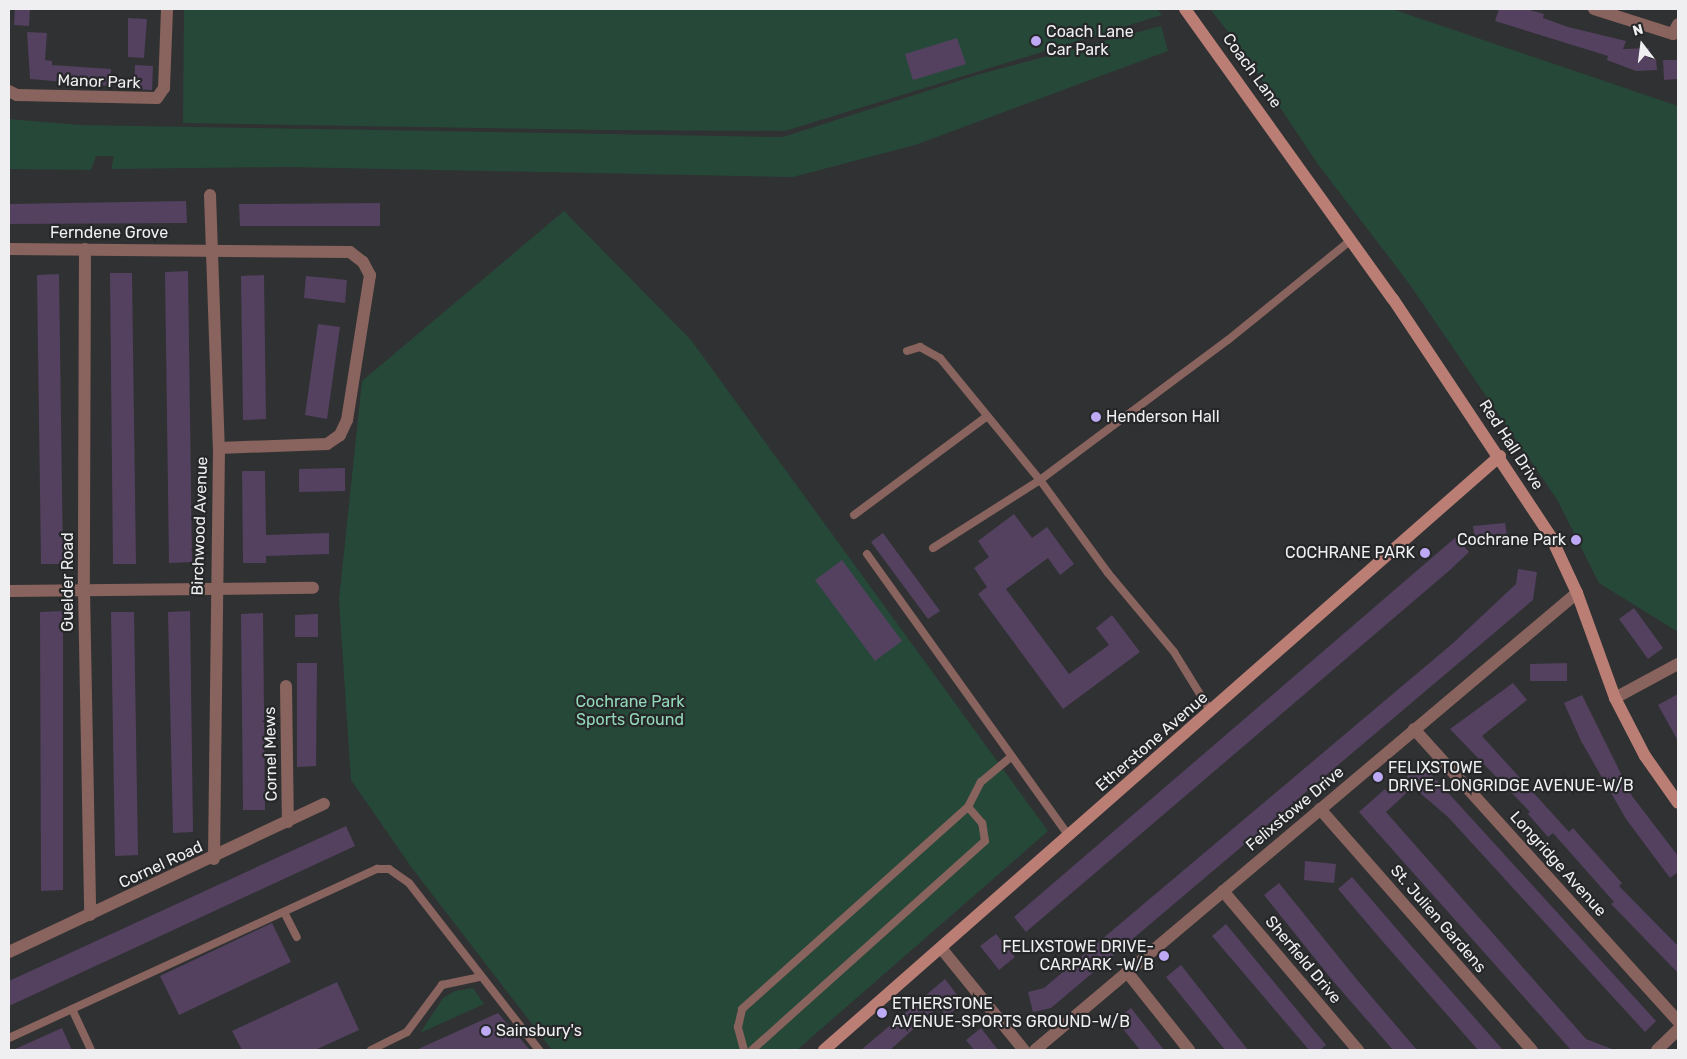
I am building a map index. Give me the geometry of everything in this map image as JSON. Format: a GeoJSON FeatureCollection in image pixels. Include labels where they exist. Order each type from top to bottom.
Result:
{"type":"FeatureCollection","features":[{"type":"Feature","properties":{"kind":"street","name":"Manor Park"},"geometry":{"type":"LineString","coordinates":[[9,91],[16,95],[157,98],[164,88],[166,9]]}},
{"type":"Feature","properties":{"kind":"street","name":"Coach Lane"},"geometry":{"type":"LineString","coordinates":[[1185,9],[1273,129]]}},
{"type":"Feature","properties":{"kind":"street"},"geometry":{"type":"LineString","coordinates":[[1594,9],[1676,32]]}},
{"type":"Feature","properties":{"kind":"street","name":"Red Hall Drive"},"geometry":{"type":"LineString","coordinates":[[1273,129],[1500,456],[1551,537],[1577,593],[1615,698],[1645,756],[1678,803]]}},
{"type":"Feature","properties":{"kind":"street","name":"Birchwood Avenue"},"geometry":{"type":"LineString","coordinates":[[210,195],[210,250],[219,448],[215,589],[214,859]]}},
{"type":"Feature","properties":{"kind":"street","name":"Ferndene Grove"},"geometry":{"type":"LineString","coordinates":[[9,249],[350,252],[364,262],[370,275],[346,420],[340,435],[327,444],[219,448]]}},
{"type":"Feature","properties":{"kind":"street","name":"Guelder Road"},"geometry":{"type":"LineString","coordinates":[[85,249],[84,591],[90,915]]}},
{"type":"Feature","properties":{"kind":"street","name":"Etherstone Avenue"},"geometry":{"type":"LineString","coordinates":[[824,1050],[1211,712],[1500,456]]}},
{"type":"Feature","properties":{"kind":"street"},"geometry":{"type":"LineString","coordinates":[[9,591],[313,588]]}},
{"type":"Feature","properties":{"kind":"street","name":"Felixstowe Drive"},"geometry":{"type":"LineString","coordinates":[[1034,1050],[1577,593]]}},
{"type":"Feature","properties":{"kind":"street"},"geometry":{"type":"LineString","coordinates":[[1615,698],[1678,664]]}},
{"type":"Feature","properties":{"kind":"street","name":"Cornel Mews"},"geometry":{"type":"LineString","coordinates":[[286,686],[288,822]]}},
{"type":"Feature","properties":{"kind":"street","name":"Longridge Avenue"},"geometry":{"type":"LineString","coordinates":[[1414,729],[1678,1021]]}},
{"type":"Feature","properties":{"kind":"street","name":"Cornel Road"},"geometry":{"type":"LineString","coordinates":[[9,952],[214,859],[324,804]]}},
{"type":"Feature","properties":{"kind":"street","name":"St. Julien Gardens"},"geometry":{"type":"LineString","coordinates":[[1320,809],[1532,1050]]}},
{"type":"Feature","properties":{"kind":"street","name":"Sherfield Drive"},"geometry":{"type":"LineString","coordinates":[[1223,891],[1358,1050]]}},
{"type":"Feature","properties":{"kind":"street"},"geometry":{"type":"LineString","coordinates":[[942,948],[1024,1050]]}},
{"type":"Feature","properties":{"kind":"street"},"geometry":{"type":"LineString","coordinates":[[1127,972],[1190,1050]]}},
{"type":"Feature","properties":{"kind":"street"},"geometry":{"type":"LineString","coordinates":[[1657,1050],[1678,1030]]}},
{"type":"Feature","properties":{"kind":"lane"},"geometry":{"type":"LineString","coordinates":[[933,548],[1040,480],[1228,340],[1351,240]]}},
{"type":"Feature","properties":{"kind":"lane"},"geometry":{"type":"LineString","coordinates":[[906,352],[920,347],[940,358],[986,417],[1040,480],[1108,573],[1174,652],[1211,712]]}},
{"type":"Feature","properties":{"kind":"lane"},"geometry":{"type":"LineString","coordinates":[[854,515],[986,417]]}},
{"type":"Feature","properties":{"kind":"lane"},"geometry":{"type":"LineString","coordinates":[[868,554],[1069,836]]}},
{"type":"Feature","properties":{"kind":"lane"},"geometry":{"type":"LineString","coordinates":[[744,1050],[738,1027],[742,1009],[968,807],[981,782],[1012,756]]}},
{"type":"Feature","properties":{"kind":"lane"},"geometry":{"type":"LineString","coordinates":[[752,1050],[985,841],[982,823],[968,807]]}},
{"type":"Feature","properties":{"kind":"lane"},"geometry":{"type":"LineString","coordinates":[[9,1038],[376,869],[389,869],[409,883],[479,977],[540,1050]]}},
{"type":"Feature","properties":{"kind":"lane"},"geometry":{"type":"LineString","coordinates":[[284,912],[296,937]]}},
{"type":"Feature","properties":{"kind":"lane"},"geometry":{"type":"LineString","coordinates":[[371,1050],[407,1032],[442,984],[479,977]]}},
{"type":"Feature","properties":{"kind":"lane"},"geometry":{"type":"LineString","coordinates":[[72,1009],[91,1050]]}},
{"type":"Feature","properties":{"kind":"green space"},"geometry":{"type":"Polygon","coordinates":[[[184,9],[1157,9],[1162,15],[785,131],[606,130],[183,123],[184,9]]]}},
{"type":"Feature","properties":{"kind":"green space"},"geometry":{"type":"Polygon","coordinates":[[[1210,9],[1392,9],[1678,106],[1678,632],[1599,583],[1558,501],[1408,282],[1317,163],[1238,44],[1210,9]]]}},
{"type":"Feature","properties":{"kind":"green space"},"geometry":{"type":"Polygon","coordinates":[[[1161,26],[1168,51],[915,145],[793,177],[287,167],[111,169],[114,156],[96,156],[91,170],[9,169],[9,119],[80,125],[783,137],[980,74],[1161,26]]]}},
{"type":"Feature","properties":{"kind":"green space","name":"Cochrane Park Sports Ground"},"geometry":{"type":"Polygon","coordinates":[[[564,211],[691,340],[1048,831],[797,1050],[552,1050],[412,868],[351,780],[339,600],[362,381],[564,211]]]}},
{"type":"Feature","properties":{"kind":"green space"},"geometry":{"type":"Polygon","coordinates":[[[473,988],[484,1004],[420,1033],[443,998],[455,991],[473,988]]]}},
{"type":"Feature","properties":{"kind":"building"},"geometry":{"type":"Polygon","coordinates":[[[15,9],[30,9],[29,26],[14,25],[15,9]]]}},
{"type":"Feature","properties":{"kind":"building"},"geometry":{"type":"Polygon","coordinates":[[[1499,9],[1526,9],[1544,14],[1543,18],[1568,27],[1626,41],[1623,49],[1649,48],[1649,59],[1656,59],[1657,70],[1636,71],[1607,60],[1608,56],[1495,21],[1499,9]]]}},
{"type":"Feature","properties":{"kind":"building"},"geometry":{"type":"Polygon","coordinates":[[[128,18],[147,19],[144,58],[128,57],[128,18]]]}},
{"type":"Feature","properties":{"kind":"building"},"geometry":{"type":"Polygon","coordinates":[[[27,32],[47,33],[45,60],[52,61],[52,65],[111,69],[110,86],[30,79],[27,32]]]}},
{"type":"Feature","properties":{"kind":"building"},"geometry":{"type":"Polygon","coordinates":[[[957,38],[966,64],[913,80],[905,54],[957,38]]]}},
{"type":"Feature","properties":{"kind":"building"},"geometry":{"type":"Polygon","coordinates":[[[1663,60],[1678,60],[1678,79],[1664,80],[1663,60]]]}},
{"type":"Feature","properties":{"kind":"building"},"geometry":{"type":"Polygon","coordinates":[[[135,65],[153,66],[152,90],[134,89],[135,65]]]}},
{"type":"Feature","properties":{"kind":"building"},"geometry":{"type":"Polygon","coordinates":[[[186,201],[187,223],[9,224],[9,204],[186,201]]]}},
{"type":"Feature","properties":{"kind":"building"},"geometry":{"type":"Polygon","coordinates":[[[380,203],[380,226],[240,226],[239,204],[380,203]]]}},
{"type":"Feature","properties":{"kind":"building"},"geometry":{"type":"Polygon","coordinates":[[[188,271],[192,562],[169,563],[165,272],[188,271]]]}},
{"type":"Feature","properties":{"kind":"building"},"geometry":{"type":"Polygon","coordinates":[[[110,273],[132,273],[136,564],[113,564],[110,273]]]}},
{"type":"Feature","properties":{"kind":"building"},"geometry":{"type":"Polygon","coordinates":[[[59,274],[63,564],[41,564],[37,275],[59,274]]]}},
{"type":"Feature","properties":{"kind":"building"},"geometry":{"type":"Polygon","coordinates":[[[264,275],[266,419],[243,420],[241,276],[264,275]]]}},
{"type":"Feature","properties":{"kind":"building"},"geometry":{"type":"Polygon","coordinates":[[[306,276],[347,280],[345,303],[304,298],[306,276]]]}},
{"type":"Feature","properties":{"kind":"building"},"geometry":{"type":"Polygon","coordinates":[[[318,324],[340,327],[327,419],[305,415],[318,324]]]}},
{"type":"Feature","properties":{"kind":"building"},"geometry":{"type":"Polygon","coordinates":[[[345,468],[345,491],[299,492],[299,469],[345,468]]]}},
{"type":"Feature","properties":{"kind":"building"},"geometry":{"type":"Polygon","coordinates":[[[242,471],[265,471],[266,535],[329,533],[329,554],[266,556],[266,563],[243,563],[242,471]]]}},
{"type":"Feature","properties":{"kind":"building"},"geometry":{"type":"Polygon","coordinates":[[[1014,514],[1032,538],[1047,527],[1074,564],[1060,575],[1048,558],[1006,589],[1069,674],[1109,645],[1096,628],[1112,615],[1140,652],[1063,709],[978,594],[987,587],[974,568],[989,557],[978,541],[1014,514]]]}},
{"type":"Feature","properties":{"kind":"building"},"geometry":{"type":"Polygon","coordinates":[[[1505,523],[1508,542],[1476,546],[1473,526],[1505,523]]]}},
{"type":"Feature","properties":{"kind":"building"},"geometry":{"type":"Polygon","coordinates":[[[883,533],[940,611],[928,619],[871,542],[883,533]]]}},
{"type":"Feature","properties":{"kind":"building"},"geometry":{"type":"Polygon","coordinates":[[[1456,537],[1469,552],[1450,570],[1026,932],[1014,917],[1456,537]]]}},
{"type":"Feature","properties":{"kind":"building"},"geometry":{"type":"Polygon","coordinates":[[[842,560],[902,641],[875,661],[815,580],[842,560]]]}},
{"type":"Feature","properties":{"kind":"building"},"geometry":{"type":"Polygon","coordinates":[[[1518,569],[1537,572],[1533,600],[1051,1008],[1033,1012],[1028,992],[1044,988],[1452,644],[1516,584],[1518,569]]]}},
{"type":"Feature","properties":{"kind":"building"},"geometry":{"type":"Polygon","coordinates":[[[1634,608],[1663,648],[1648,659],[1619,619],[1634,608]]]}},
{"type":"Feature","properties":{"kind":"building"},"geometry":{"type":"Polygon","coordinates":[[[63,611],[63,890],[41,891],[40,612],[63,611]]]}},
{"type":"Feature","properties":{"kind":"building"},"geometry":{"type":"Polygon","coordinates":[[[190,611],[193,832],[173,833],[168,612],[190,611]]]}},
{"type":"Feature","properties":{"kind":"building"},"geometry":{"type":"Polygon","coordinates":[[[111,612],[134,612],[138,855],[115,856],[111,612]]]}},
{"type":"Feature","properties":{"kind":"building"},"geometry":{"type":"Polygon","coordinates":[[[263,613],[265,810],[243,810],[241,614],[263,613]]]}},
{"type":"Feature","properties":{"kind":"building"},"geometry":{"type":"Polygon","coordinates":[[[318,614],[318,637],[295,637],[295,615],[318,614]]]}},
{"type":"Feature","properties":{"kind":"building"},"geometry":{"type":"Polygon","coordinates":[[[297,663],[317,663],[316,766],[297,767],[297,663]]]}},
{"type":"Feature","properties":{"kind":"building"},"geometry":{"type":"Polygon","coordinates":[[[1567,663],[1567,681],[1530,681],[1530,664],[1567,663]]]}},
{"type":"Feature","properties":{"kind":"building"},"geometry":{"type":"Polygon","coordinates":[[[1513,683],[1527,700],[1482,736],[1569,832],[1573,828],[1622,883],[1619,886],[1678,946],[1678,973],[1611,904],[1614,902],[1553,833],[1548,837],[1528,814],[1530,812],[1450,729],[1513,683]]]}},
{"type":"Feature","properties":{"kind":"building"},"geometry":{"type":"Polygon","coordinates":[[[1678,694],[1678,741],[1658,705],[1678,694]]]}},
{"type":"Feature","properties":{"kind":"building"},"geometry":{"type":"Polygon","coordinates":[[[1582,695],[1632,796],[1678,856],[1678,872],[1670,878],[1626,819],[1581,741],[1564,703],[1582,695]]]}},
{"type":"Feature","properties":{"kind":"building"},"geometry":{"type":"Polygon","coordinates":[[[1421,763],[1656,1021],[1645,1032],[1448,817],[1413,787],[1386,812],[1586,1039],[1612,1049],[1571,1050],[1359,812],[1385,789],[1389,794],[1421,763]]]}},
{"type":"Feature","properties":{"kind":"building"},"geometry":{"type":"Polygon","coordinates":[[[346,826],[355,846],[9,1006],[9,981],[346,826]]]}},
{"type":"Feature","properties":{"kind":"building"},"geometry":{"type":"Polygon","coordinates":[[[1305,861],[1336,864],[1334,883],[1304,880],[1305,861]]]}},
{"type":"Feature","properties":{"kind":"building"},"geometry":{"type":"Polygon","coordinates":[[[1352,877],[1503,1050],[1478,1050],[1384,943],[1338,889],[1352,877]]]}},
{"type":"Feature","properties":{"kind":"building"},"geometry":{"type":"Polygon","coordinates":[[[1279,883],[1358,981],[1417,1050],[1393,1050],[1333,981],[1264,895],[1279,883]]]}},
{"type":"Feature","properties":{"kind":"building"},"geometry":{"type":"Polygon","coordinates":[[[272,923],[291,962],[179,1015],[160,976],[272,923]]]}},
{"type":"Feature","properties":{"kind":"building"},"geometry":{"type":"Polygon","coordinates":[[[1226,924],[1326,1045],[1320,1050],[1309,1050],[1212,936],[1226,924]]]}},
{"type":"Feature","properties":{"kind":"building"},"geometry":{"type":"Polygon","coordinates":[[[996,934],[1015,957],[999,970],[980,946],[996,934]]]}},
{"type":"Feature","properties":{"kind":"building"},"geometry":{"type":"Polygon","coordinates":[[[1181,965],[1248,1050],[1225,1050],[1166,977],[1181,965]]]}},
{"type":"Feature","properties":{"kind":"building"},"geometry":{"type":"Polygon","coordinates":[[[945,979],[964,1004],[946,1016],[939,1006],[890,1050],[861,1050],[945,979]]]}},
{"type":"Feature","properties":{"kind":"building"},"geometry":{"type":"Polygon","coordinates":[[[337,982],[359,1030],[315,1050],[242,1050],[232,1031],[337,982]]]}},
{"type":"Feature","properties":{"kind":"building"},"geometry":{"type":"Polygon","coordinates":[[[1131,1008],[1164,1050],[1140,1050],[1116,1020],[1131,1008]]]}},
{"type":"Feature","properties":{"kind":"building","name":"Sainsbury's"},"geometry":{"type":"Polygon","coordinates":[[[498,1013],[530,1050],[416,1050],[498,1013]]]}},
{"type":"Feature","properties":{"kind":"building"},"geometry":{"type":"Polygon","coordinates":[[[62,1028],[72,1050],[13,1050],[62,1028]]]}},
{"type":"Feature","properties":{"kind":"building"},"geometry":{"type":"Polygon","coordinates":[[[981,1028],[998,1050],[974,1050],[966,1040],[981,1028]]]}},
{"type":"Feature","properties":{"kind":"place","name":"Coach Lane Car Park"},"geometry":{"type":"Point","coordinates":[1036,41]}},
{"type":"Feature","properties":{"kind":"place","name":"Henderson Hall"},"geometry":{"type":"Point","coordinates":[1096,417]}},
{"type":"Feature","properties":{"kind":"place","name":"Cochrane Park"},"geometry":{"type":"Point","coordinates":[1576,540]}},
{"type":"Feature","properties":{"kind":"place","name":"COCHRANE PARK"},"geometry":{"type":"Point","coordinates":[1425,553]}},
{"type":"Feature","properties":{"kind":"place","name":"FELIXSTOWE DRIVE-LONGRIDGE AVENUE-W/B"},"geometry":{"type":"Point","coordinates":[1378,777]}},
{"type":"Feature","properties":{"kind":"place","name":"FELIXSTOWE DRIVE- CARPARK -W/B"},"geometry":{"type":"Point","coordinates":[1164,956]}},
{"type":"Feature","properties":{"kind":"place","name":"ETHERSTONE AVENUE-SPORTS GROUND-W/B"},"geometry":{"type":"Point","coordinates":[882,1013]}},
{"type":"Feature","properties":{"kind":"place","name":"Sainsbury's"},"geometry":{"type":"Point","coordinates":[486,1031]}}]}
